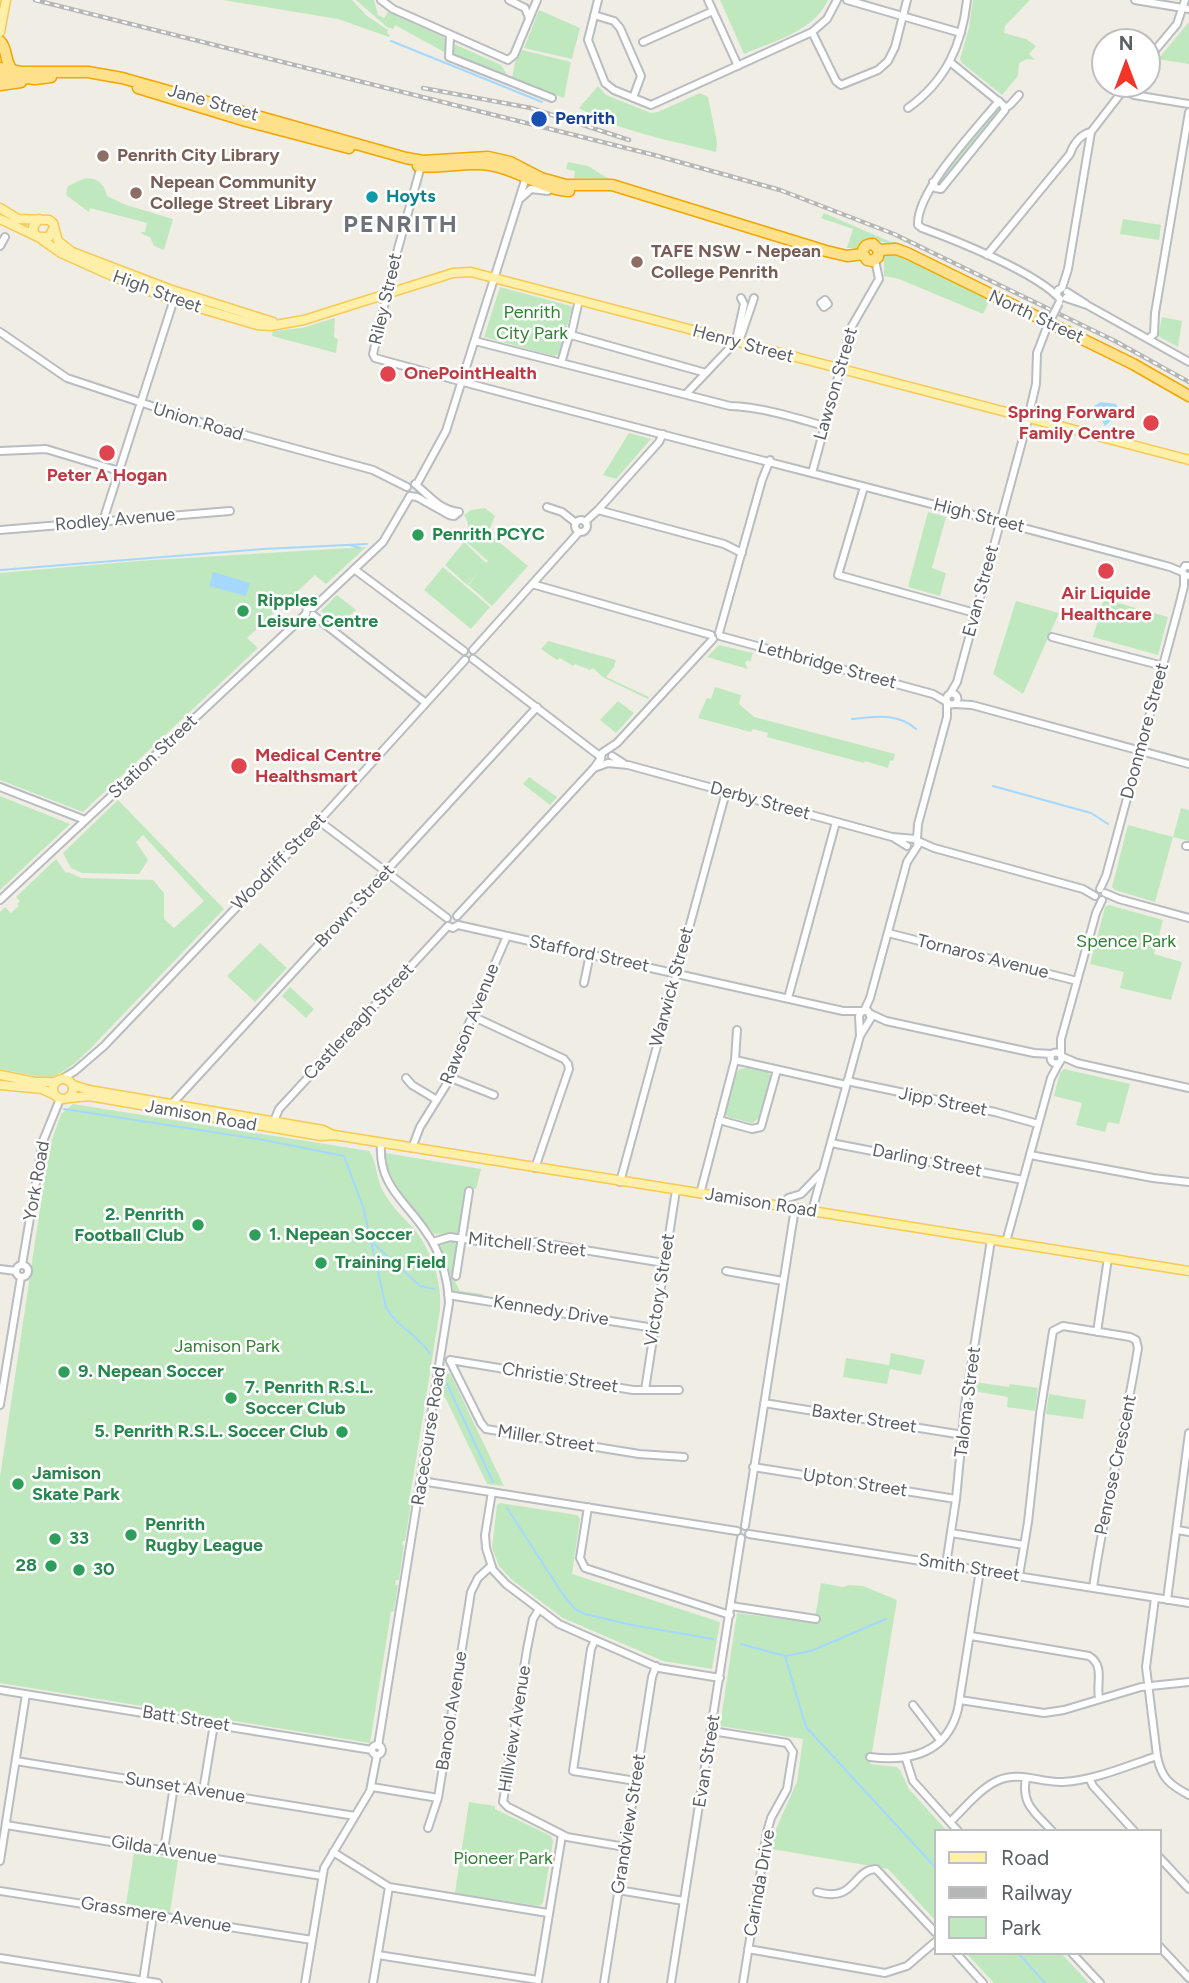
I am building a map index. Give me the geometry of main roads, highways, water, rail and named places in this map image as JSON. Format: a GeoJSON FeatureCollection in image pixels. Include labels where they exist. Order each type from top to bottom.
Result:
{"type":"FeatureCollection","features":[{"type":"Feature","properties":{"kind":"highway"},"geometry":{"type":"LineString","coordinates":[[0,41],[4,45],[6,61],[13,71]]}},
{"type":"Feature","properties":{"kind":"highway","name":"Jane Street"},"geometry":{"type":"LineString","coordinates":[[0,68],[13,71],[77,71],[122,78],[422,163]]}},
{"type":"Feature","properties":{"kind":"highway","name":"Jane Street"},"geometry":{"type":"LineString","coordinates":[[0,75],[35,79],[76,76],[116,81],[246,121],[422,163]]}},
{"type":"Feature","properties":{"kind":"highway"},"geometry":{"type":"LineString","coordinates":[[0,85],[35,79]]}},
{"type":"Feature","properties":{"kind":"highway"},"geometry":{"type":"LineString","coordinates":[[422,163],[491,165],[566,185],[599,183],[618,188]]}},
{"type":"Feature","properties":{"kind":"highway"},"geometry":{"type":"LineString","coordinates":[[527,174],[548,188],[575,191],[618,188]]}},
{"type":"Feature","properties":{"kind":"highway","name":"North Street"},"geometry":{"type":"LineString","coordinates":[[618,188],[847,256],[863,254],[867,260],[896,249],[907,253],[1070,332],[1189,396]]}},
{"type":"Feature","properties":{"kind":"main road"},"geometry":{"type":"LineString","coordinates":[[0,32],[6,0]]}},
{"type":"Feature","properties":{"kind":"main road"},"geometry":{"type":"LineString","coordinates":[[0,208],[19,219],[39,219],[49,220],[54,227],[49,237],[40,238],[34,233],[33,227],[39,219]]}},
{"type":"Feature","properties":{"kind":"main road","name":"High Street"},"geometry":{"type":"LineString","coordinates":[[0,219],[96,270],[175,296],[279,324],[304,320]]}},
{"type":"Feature","properties":{"kind":"main road","name":"High Street"},"geometry":{"type":"LineString","coordinates":[[54,227],[58,241],[72,252],[175,296]]}},
{"type":"Feature","properties":{"kind":"main road","name":"Henry Street"},"geometry":{"type":"LineString","coordinates":[[304,320],[462,271],[1187,460]]}},
{"type":"Feature","properties":{"kind":"main road"},"geometry":{"type":"LineString","coordinates":[[0,1075],[35,1082],[67,1080],[73,1084],[74,1092],[70,1098],[57,1097],[42,1089],[0,1085]]}},
{"type":"Feature","properties":{"kind":"main road"},"geometry":{"type":"LineString","coordinates":[[57,1097],[53,1087],[58,1081]]}},
{"type":"Feature","properties":{"kind":"main road","name":"Jamison Road"},"geometry":{"type":"LineString","coordinates":[[73,1084],[89,1090],[274,1121],[323,1130],[334,1135]]}},
{"type":"Feature","properties":{"kind":"main road","name":"Jamison Road"},"geometry":{"type":"LineString","coordinates":[[70,1098],[89,1096],[321,1136],[334,1135],[620,1182],[676,1190],[701,1189],[794,1208],[1189,1271]]}},
{"type":"Feature","properties":{"kind":"water"},"geometry":{"type":"Polygon","coordinates":[[[1101,402],[1116,404],[1118,408],[1115,417],[1105,426],[1094,406],[1101,402]]]}},
{"type":"Feature","properties":{"kind":"water"},"geometry":{"type":"Polygon","coordinates":[[[213,572],[250,583],[246,596],[209,586],[213,572]]]}},
{"type":"Feature","properties":{"kind":"waterway"},"geometry":{"type":"LineString","coordinates":[[391,41],[542,102]]}},
{"type":"Feature","properties":{"kind":"waterway"},"geometry":{"type":"LineString","coordinates":[[0,570],[263,549],[367,544]]}},
{"type":"Feature","properties":{"kind":"waterway"},"geometry":{"type":"LineString","coordinates":[[350,545],[360,548]]}},
{"type":"Feature","properties":{"kind":"waterway"},"geometry":{"type":"LineString","coordinates":[[852,719],[893,718],[916,729]]}},
{"type":"Feature","properties":{"kind":"waterway"},"geometry":{"type":"LineString","coordinates":[[993,786],[1091,813],[1108,824]]}},
{"type":"Feature","properties":{"kind":"waterway"},"geometry":{"type":"LineString","coordinates":[[64,1109],[264,1140],[344,1156],[363,1207],[386,1307],[395,1320],[420,1341],[430,1354]]}},
{"type":"Feature","properties":{"kind":"waterway"},"geometry":{"type":"LineString","coordinates":[[372,1242],[420,1286],[434,1289]]}},
{"type":"Feature","properties":{"kind":"waterway"},"geometry":{"type":"LineString","coordinates":[[447,1384],[493,1482]]}},
{"type":"Feature","properties":{"kind":"waterway"},"geometry":{"type":"LineString","coordinates":[[507,1508],[575,1609],[585,1614],[632,1625],[713,1639]]}},
{"type":"Feature","properties":{"kind":"waterway"},"geometry":{"type":"LineString","coordinates":[[785,1656],[811,1651],[886,1619]]}},
{"type":"Feature","properties":{"kind":"waterway"},"geometry":{"type":"LineString","coordinates":[[741,1644],[785,1656],[806,1727],[934,1866]]}},
{"type":"Feature","properties":{"kind":"waterway"},"geometry":{"type":"LineString","coordinates":[[1020,1955],[1045,1983]]}},
{"type":"Feature","properties":{"kind":"railway"},"geometry":{"type":"LineString","coordinates":[[35,0],[654,155],[780,190],[894,234],[1115,341],[1189,382]]}},
{"type":"Feature","properties":{"kind":"railway"},"geometry":{"type":"LineString","coordinates":[[423,88],[531,108],[629,140]]}},
{"type":"Feature","properties":{"kind":"place","name":"Penrith"},"geometry":{"type":"Point","coordinates":[539,119]}},
{"type":"Feature","properties":{"kind":"place","name":"Penrith City Library"},"geometry":{"type":"Point","coordinates":[103,156]}},
{"type":"Feature","properties":{"kind":"place","name":"Nepean Community College Street Library"},"geometry":{"type":"Point","coordinates":[136,193]}},
{"type":"Feature","properties":{"kind":"place","name":"Hoyts"},"geometry":{"type":"Point","coordinates":[372,197]}},
{"type":"Feature","properties":{"kind":"place","name":"TAFE NSW - Nepean College Penrith"},"geometry":{"type":"Point","coordinates":[637,262]}},
{"type":"Feature","properties":{"kind":"place","name":"OnePointHealth"},"geometry":{"type":"Point","coordinates":[388,374]}},
{"type":"Feature","properties":{"kind":"place","name":"Spring Forward Family Centre"},"geometry":{"type":"Point","coordinates":[1151,423]}},
{"type":"Feature","properties":{"kind":"place","name":"Peter A Hogan"},"geometry":{"type":"Point","coordinates":[107,453]}},
{"type":"Feature","properties":{"kind":"place","name":"Penrith PCYC"},"geometry":{"type":"Point","coordinates":[418,535]}},
{"type":"Feature","properties":{"kind":"place","name":"Air Liquide Healthcare"},"geometry":{"type":"Point","coordinates":[1106,571]}},
{"type":"Feature","properties":{"kind":"place","name":"Ripples Leisure Centre"},"geometry":{"type":"Point","coordinates":[243,611]}},
{"type":"Feature","properties":{"kind":"place","name":"Medical Centre Healthsmart"},"geometry":{"type":"Point","coordinates":[239,766]}},
{"type":"Feature","properties":{"kind":"place","name":"2. Penrith Football Club"},"geometry":{"type":"Point","coordinates":[198,1225]}},
{"type":"Feature","properties":{"kind":"place","name":"1. Nepean Soccer"},"geometry":{"type":"Point","coordinates":[255,1235]}},
{"type":"Feature","properties":{"kind":"place","name":"Training Field"},"geometry":{"type":"Point","coordinates":[321,1263]}},
{"type":"Feature","properties":{"kind":"place","name":"9. Nepean Soccer"},"geometry":{"type":"Point","coordinates":[64,1372]}},
{"type":"Feature","properties":{"kind":"place","name":"7. Penrith R.S.L. Soccer Club"},"geometry":{"type":"Point","coordinates":[231,1398]}},
{"type":"Feature","properties":{"kind":"place","name":"5. Penrith R.S.L. Soccer Club"},"geometry":{"type":"Point","coordinates":[342,1432]}},
{"type":"Feature","properties":{"kind":"place","name":"Jamison Skate Park"},"geometry":{"type":"Point","coordinates":[18,1484]}},
{"type":"Feature","properties":{"kind":"place","name":"Penrith Rugby League"},"geometry":{"type":"Point","coordinates":[131,1535]}},
{"type":"Feature","properties":{"kind":"place","name":"33"},"geometry":{"type":"Point","coordinates":[55,1539]}},
{"type":"Feature","properties":{"kind":"place","name":"28"},"geometry":{"type":"Point","coordinates":[51,1566]}},
{"type":"Feature","properties":{"kind":"place","name":"30"},"geometry":{"type":"Point","coordinates":[79,1570]}},
{"type":"Feature","properties":{"kind":"district","name":"PENRITH"},"geometry":{"type":"Point","coordinates":[401,225]}},
{"type":"Feature","properties":{"kind":"park label","name":"Penrith City Park"},"geometry":{"type":"Point","coordinates":[532,323]}},
{"type":"Feature","properties":{"kind":"park label","name":"Spence Park"},"geometry":{"type":"Point","coordinates":[1126,942]}},
{"type":"Feature","properties":{"kind":"park label","name":"Jamison Park"},"geometry":{"type":"Point","coordinates":[227,1347]}},
{"type":"Feature","properties":{"kind":"park label","name":"Pioneer Park"},"geometry":{"type":"Point","coordinates":[503,1859]}}]}
